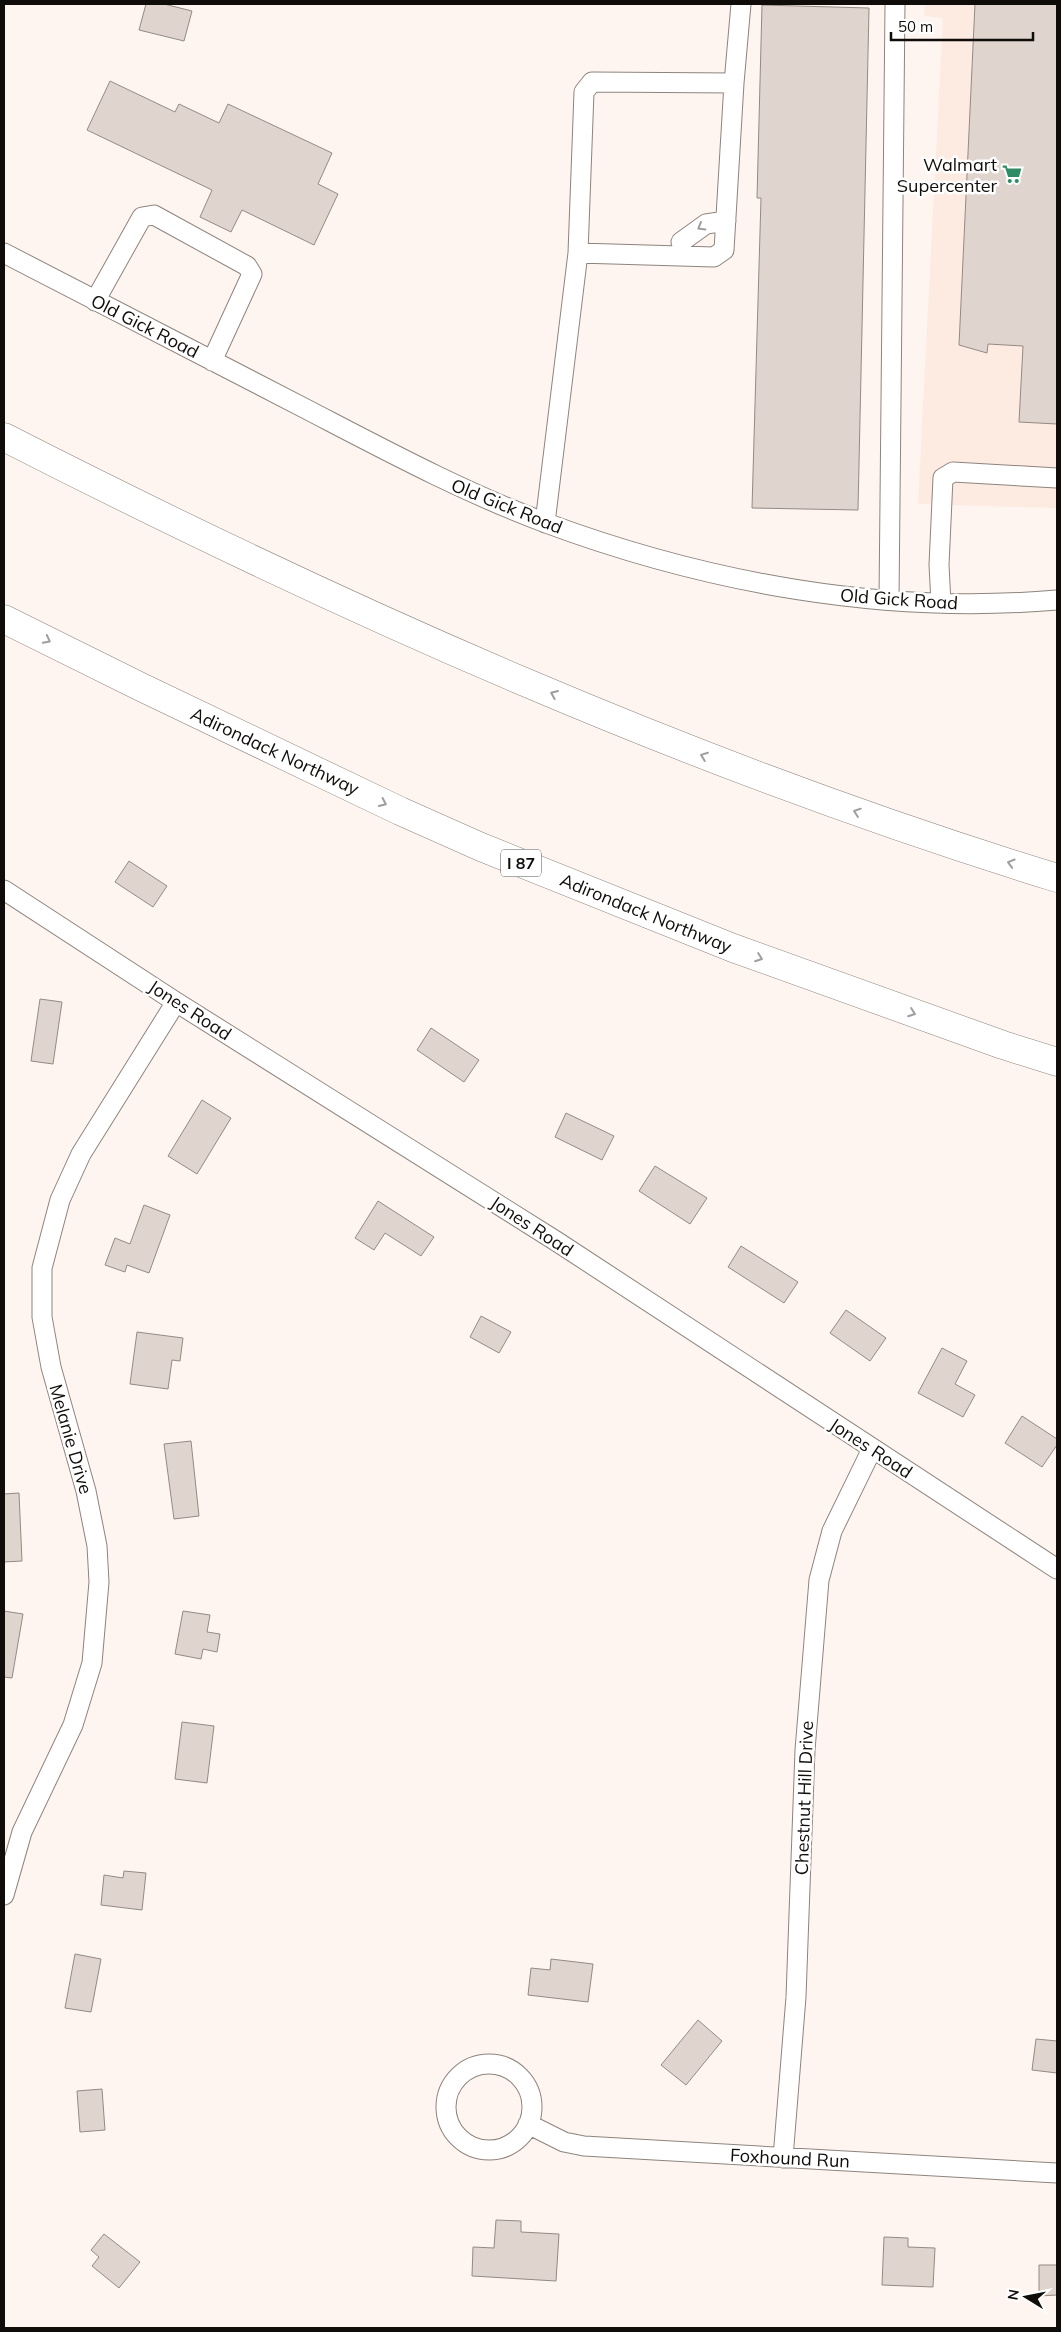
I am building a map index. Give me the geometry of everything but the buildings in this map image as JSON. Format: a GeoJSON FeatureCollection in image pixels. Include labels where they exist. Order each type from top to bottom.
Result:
{"type":"FeatureCollection","features":[{"type":"Feature","properties":{"kind":"highway"},"geometry":{"type":"LineString","coordinates":[[4,437],[133,503],[367,613],[622,723],[774,783],[962,849],[1057,878]]}},
{"type":"Feature","properties":{"kind":"highway","name":"Adirondack Northway"},"geometry":{"type":"LineString","coordinates":[[4,618],[141,687],[400,811],[481,847],[733,948],[1003,1045],[1057,1062]]}},
{"type":"Feature","properties":{"kind":"street"},"geometry":{"type":"LineString","coordinates":[[578,253],[714,257],[724,250],[734,83],[741,4]]}},
{"type":"Feature","properties":{"kind":"street"},"geometry":{"type":"LineString","coordinates":[[889,600],[895,4]]}},
{"type":"Feature","properties":{"kind":"street"},"geometry":{"type":"LineString","coordinates":[[545,523],[578,253],[584,92],[592,82],[734,83]]}},
{"type":"Feature","properties":{"kind":"street"},"geometry":{"type":"LineString","coordinates":[[96,301],[142,217],[154,215],[247,266],[252,274],[212,361]]}},
{"type":"Feature","properties":{"kind":"street"},"geometry":{"type":"LineString","coordinates":[[681,242],[706,224],[726,221]]}},
{"type":"Feature","properties":{"kind":"street","name":"Old Gick Road"},"geometry":{"type":"LineString","coordinates":[[4,253],[444,480],[545,523],[632,552],[744,580],[816,593],[941,603],[1057,600]]}},
{"type":"Feature","properties":{"kind":"street"},"geometry":{"type":"LineString","coordinates":[[941,603],[938,565],[943,478],[953,472],[1057,478]]}},
{"type":"Feature","properties":{"kind":"street","name":"Jones Road"},"geometry":{"type":"LineString","coordinates":[[4,890],[176,1002],[564,1246],[1057,1569]]}},
{"type":"Feature","properties":{"kind":"street","name":"Melanie Drive"},"geometry":{"type":"LineString","coordinates":[[4,1894],[22,1832],[72,1725],[92,1663],[99,1582],[97,1546],[86,1491],[50,1367],[42,1317],[42,1268],[60,1200],[81,1154],[176,1002]]}},
{"type":"Feature","properties":{"kind":"street","name":"Chestnut Hill Drive"},"geometry":{"type":"LineString","coordinates":[[783,2158],[796,1997],[805,1750],[819,1580],[832,1531],[872,1449]]}},
{"type":"Feature","properties":{"kind":"street"},"geometry":{"type":"LineString","coordinates":[[491,2063],[506,2066],[518,2074],[527,2086],[532,2100],[532,2115],[528,2124],[517,2140],[506,2147],[492,2150],[478,2149],[465,2144],[451,2128],[445,2109],[447,2095],[453,2081],[463,2071],[477,2065],[491,2063]]}},
{"type":"Feature","properties":{"kind":"street","name":"Foxhound Run"},"geometry":{"type":"LineString","coordinates":[[528,2124],[564,2142],[584,2146],[1057,2173]]}},
{"type":"Feature","properties":{"kind":"shaded area"},"geometry":{"type":"Polygon","coordinates":[[[925,4],[1057,4],[1057,508],[918,504],[943,18],[924,16],[925,4]]]}},
{"type":"Feature","properties":{"kind":"place","name":"Walmart Supercenter"},"geometry":{"type":"Point","coordinates":[1012,174]}}]}
